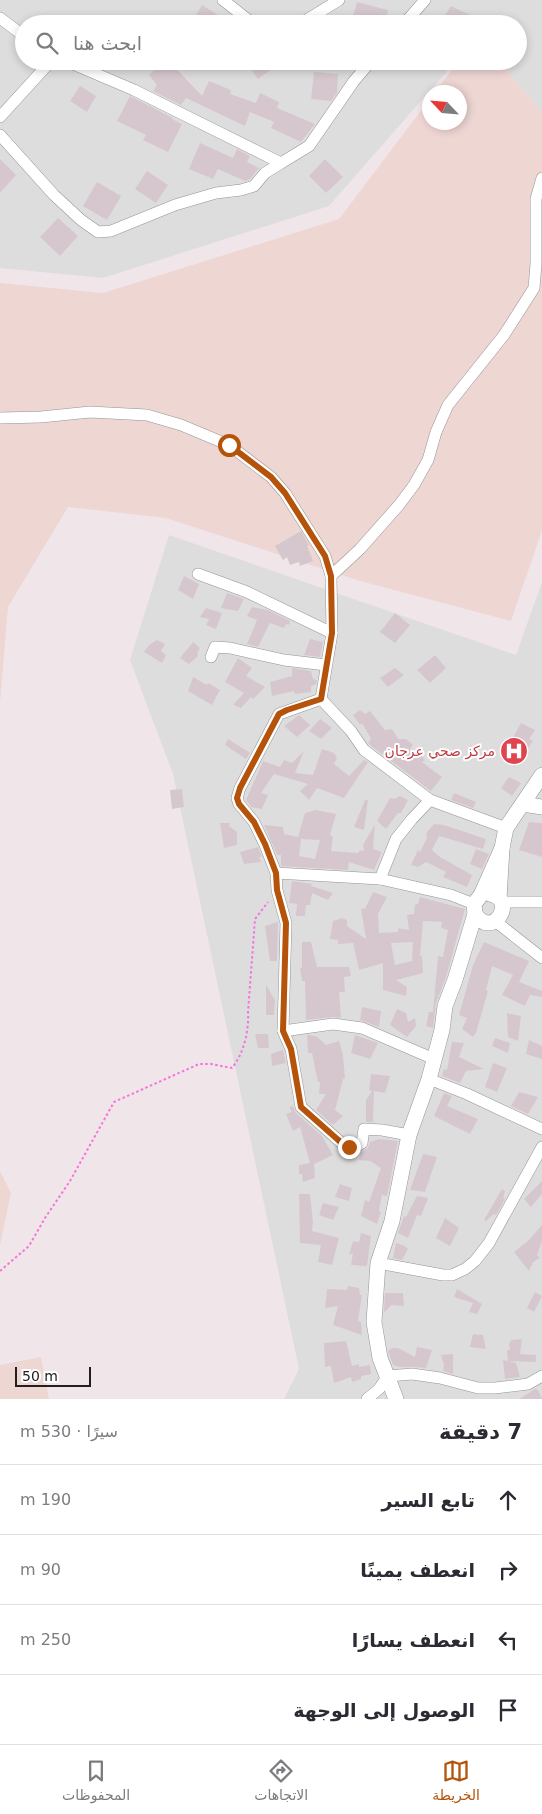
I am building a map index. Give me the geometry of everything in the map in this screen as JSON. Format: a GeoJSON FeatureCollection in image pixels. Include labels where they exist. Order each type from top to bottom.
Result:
{"type":"FeatureCollection","features":[{"type":"Feature","properties":{"kind":"street"},"geometry":{"type":"LineString","coordinates":[[223,0],[241,15]]}},
{"type":"Feature","properties":{"kind":"street"},"geometry":{"type":"LineString","coordinates":[[315,15],[339,0]]}},
{"type":"Feature","properties":{"kind":"street"},"geometry":{"type":"LineString","coordinates":[[412,15],[425,0]]}},
{"type":"Feature","properties":{"kind":"street"},"geometry":{"type":"LineString","coordinates":[[0,18],[15,29]]}},
{"type":"Feature","properties":{"kind":"street"},"geometry":{"type":"LineString","coordinates":[[0,116],[43,70]]}},
{"type":"Feature","properties":{"kind":"street"},"geometry":{"type":"LineString","coordinates":[[87,70],[134,90],[281,163]]}},
{"type":"Feature","properties":{"kind":"street"},"geometry":{"type":"LineString","coordinates":[[0,135],[54,195],[81,220],[98,232],[111,231],[175,204],[216,193],[241,190],[254,186],[265,173],[309,146],[363,70]]}},
{"type":"Feature","properties":{"kind":"street"},"geometry":{"type":"LineString","coordinates":[[331,576],[360,549],[410,490],[428,460],[436,432],[448,405],[504,334],[534,288],[536,199],[542,178]]}},
{"type":"Feature","properties":{"kind":"street"},"geometry":{"type":"LineString","coordinates":[[0,418],[41,417],[90,412],[147,416],[181,425],[229,445],[271,477],[285,493],[325,556],[331,576],[332,633],[321,699]]}},
{"type":"Feature","properties":{"kind":"street"},"geometry":{"type":"LineString","coordinates":[[198,574],[247,592],[332,633]]}},
{"type":"Feature","properties":{"kind":"street"},"geometry":{"type":"LineString","coordinates":[[211,657],[215,647],[230,648],[284,660],[326,665]]}},
{"type":"Feature","properties":{"kind":"street"},"geometry":{"type":"LineString","coordinates":[[321,699],[351,731],[364,750],[430,800],[506,828]]}},
{"type":"Feature","properties":{"kind":"street"},"geometry":{"type":"LineString","coordinates":[[321,699],[279,714],[240,788],[237,798],[239,804],[254,822],[265,844],[276,873],[277,890],[286,923],[283,1031],[291,1049],[301,1107],[345,1146],[355,1147],[362,1143],[364,1129],[382,1130],[409,1136]]}},
{"type":"Feature","properties":{"kind":"street"},"geometry":{"type":"LineString","coordinates":[[542,775],[506,828],[502,848],[500,900],[502,913],[495,921],[486,922],[478,918],[477,904],[487,893],[494,894],[500,900],[542,902]]}},
{"type":"Feature","properties":{"kind":"street"},"geometry":{"type":"LineString","coordinates":[[380,879],[396,839],[430,800]]}},
{"type":"Feature","properties":{"kind":"street"},"geometry":{"type":"LineString","coordinates":[[523,804],[542,807]]}},
{"type":"Feature","properties":{"kind":"street"},"geometry":{"type":"LineString","coordinates":[[396,1399],[380,1358],[374,1322],[378,1263],[392,1221],[409,1136],[429,1079],[442,1030],[445,1006],[455,980],[477,904],[502,848]]}},
{"type":"Feature","properties":{"kind":"street"},"geometry":{"type":"LineString","coordinates":[[276,873],[380,879],[451,895],[477,904]]}},
{"type":"Feature","properties":{"kind":"street"},"geometry":{"type":"LineString","coordinates":[[495,921],[542,958]]}},
{"type":"Feature","properties":{"kind":"street"},"geometry":{"type":"LineString","coordinates":[[283,1031],[333,1024],[362,1028],[434,1059]]}},
{"type":"Feature","properties":{"kind":"street"},"geometry":{"type":"LineString","coordinates":[[429,1079],[468,1094],[542,1128]]}},
{"type":"Feature","properties":{"kind":"street"},"geometry":{"type":"LineString","coordinates":[[378,1263],[443,1275],[452,1275],[465,1269],[475,1261],[489,1244],[542,1147]]}},
{"type":"Feature","properties":{"kind":"street"},"geometry":{"type":"LineString","coordinates":[[367,1399],[388,1376],[412,1374],[440,1378],[478,1388],[495,1388],[528,1384],[542,1376]]}},
{"type":"Feature","properties":{"kind":"path"},"geometry":{"type":"LineString","coordinates":[[0,1272],[29,1246],[70,1181],[114,1102],[199,1064],[232,1068],[238,1061],[243,1048],[248,1023],[256,919],[277,890]]}},
{"type":"Feature","properties":{"kind":"shaded area"},"geometry":{"type":"Polygon","coordinates":[[[0,0],[542,0],[542,112],[507,70],[527,70],[527,15],[15,15],[15,70],[448,70],[435,85],[422,85],[422,100],[329,206],[103,278],[0,268],[0,0]]]}},
{"type":"Feature","properties":{"kind":"shaded area"},"geometry":{"type":"Polygon","coordinates":[[[452,70],[507,70],[542,112],[542,530],[511,621],[360,581],[166,518],[68,507],[8,607],[0,702],[0,283],[103,293],[339,219],[422,109],[422,130],[467,130],[467,85],[440,85],[452,70]]]}},
{"type":"Feature","properties":{"kind":"shaded area"},"geometry":{"type":"Polygon","coordinates":[[[169,535],[516,655],[542,582],[542,1399],[284,1399],[299,1369],[173,774],[130,660],[169,535]]]}},
{"type":"Feature","properties":{"kind":"shaded area"},"geometry":{"type":"Polygon","coordinates":[[[0,1171],[11,1193],[0,1245],[0,1171]]]}},
{"type":"Feature","properties":{"kind":"shaded area"},"geometry":{"type":"Polygon","coordinates":[[[41,1357],[49,1399],[0,1399],[0,1365],[41,1357]]]}},
{"type":"Feature","properties":{"kind":"building"},"geometry":{"type":"Polygon","coordinates":[[[357,2],[388,10],[387,15],[353,15],[357,2]]]}},
{"type":"Feature","properties":{"kind":"building"},"geometry":{"type":"Polygon","coordinates":[[[202,5],[218,15],[196,15],[202,5]]]}},
{"type":"Feature","properties":{"kind":"building"},"geometry":{"type":"Polygon","coordinates":[[[451,6],[470,15],[446,15],[451,6]]]}},
{"type":"Feature","properties":{"kind":"building"},"geometry":{"type":"Polygon","coordinates":[[[154,70],[177,70],[202,96],[209,81],[231,90],[230,94],[256,103],[260,93],[279,102],[277,108],[315,124],[301,142],[271,128],[274,122],[250,112],[245,126],[186,98],[181,105],[153,91],[157,85],[149,75],[154,70]]]}},
{"type":"Feature","properties":{"kind":"building"},"geometry":{"type":"Polygon","coordinates":[[[252,70],[270,70],[258,79],[252,70]]]}},
{"type":"Feature","properties":{"kind":"building"},"geometry":{"type":"Polygon","coordinates":[[[314,72],[338,74],[337,93],[331,101],[311,99],[314,72]]]}},
{"type":"Feature","properties":{"kind":"building"},"geometry":{"type":"Polygon","coordinates":[[[80,86],[96,96],[87,112],[70,101],[80,86]]]}},
{"type":"Feature","properties":{"kind":"building"},"geometry":{"type":"Polygon","coordinates":[[[130,96],[182,124],[168,152],[143,140],[146,135],[117,121],[130,96]]]}},
{"type":"Feature","properties":{"kind":"building"},"geometry":{"type":"Polygon","coordinates":[[[200,143],[233,158],[237,149],[250,156],[247,162],[259,168],[250,179],[245,181],[218,169],[213,179],[189,169],[200,143]]]}},
{"type":"Feature","properties":{"kind":"building"},"geometry":{"type":"Polygon","coordinates":[[[0,159],[16,175],[0,193],[0,159]]]}},
{"type":"Feature","properties":{"kind":"building"},"geometry":{"type":"Polygon","coordinates":[[[325,159],[343,177],[326,193],[309,176],[325,159]]]}},
{"type":"Feature","properties":{"kind":"building"},"geometry":{"type":"Polygon","coordinates":[[[147,171],[168,185],[156,203],[135,189],[147,171]]]}},
{"type":"Feature","properties":{"kind":"building"},"geometry":{"type":"Polygon","coordinates":[[[97,182],[121,196],[107,220],[83,206],[97,182]]]}},
{"type":"Feature","properties":{"kind":"building"},"geometry":{"type":"Polygon","coordinates":[[[58,218],[78,236],[60,256],[40,237],[58,218]]]}},
{"type":"Feature","properties":{"kind":"building"},"geometry":{"type":"Polygon","coordinates":[[[301,531],[309,545],[307,546],[313,561],[300,566],[299,562],[290,565],[287,557],[283,560],[275,546],[301,531]]]}},
{"type":"Feature","properties":{"kind":"building"},"geometry":{"type":"Polygon","coordinates":[[[184,576],[199,584],[193,599],[178,590],[184,576]]]}},
{"type":"Feature","properties":{"kind":"building"},"geometry":{"type":"Polygon","coordinates":[[[227,593],[244,599],[238,611],[221,608],[227,593]]]}},
{"type":"Feature","properties":{"kind":"building"},"geometry":{"type":"Polygon","coordinates":[[[252,607],[268,610],[290,621],[289,625],[286,624],[284,628],[270,623],[258,647],[247,644],[257,620],[247,616],[252,607]]]}},
{"type":"Feature","properties":{"kind":"building"},"geometry":{"type":"Polygon","coordinates":[[[206,608],[222,613],[216,629],[206,625],[209,619],[200,617],[206,608]]]}},
{"type":"Feature","properties":{"kind":"building"},"geometry":{"type":"Polygon","coordinates":[[[395,613],[410,625],[395,643],[380,632],[395,613]]]}},
{"type":"Feature","properties":{"kind":"building"},"geometry":{"type":"Polygon","coordinates":[[[310,639],[323,642],[320,657],[304,655],[310,639]]]}},
{"type":"Feature","properties":{"kind":"building"},"geometry":{"type":"Polygon","coordinates":[[[157,640],[165,644],[161,651],[166,655],[162,663],[144,652],[149,645],[157,640]]]}},
{"type":"Feature","properties":{"kind":"building"},"geometry":{"type":"Polygon","coordinates":[[[193,642],[200,648],[197,653],[198,656],[189,664],[180,658],[193,642]]]}},
{"type":"Feature","properties":{"kind":"building"},"geometry":{"type":"Polygon","coordinates":[[[435,655],[446,668],[430,683],[417,670],[435,655]]]}},
{"type":"Feature","properties":{"kind":"building"},"geometry":{"type":"Polygon","coordinates":[[[238,658],[252,668],[246,676],[265,687],[253,699],[251,697],[241,708],[233,705],[244,693],[225,682],[238,658]]]}},
{"type":"Feature","properties":{"kind":"building"},"geometry":{"type":"Polygon","coordinates":[[[292,668],[311,671],[313,679],[317,680],[316,684],[311,686],[311,692],[295,694],[294,691],[272,696],[270,682],[292,676],[292,668]]]}},
{"type":"Feature","properties":{"kind":"building"},"geometry":{"type":"Polygon","coordinates":[[[395,668],[404,675],[388,687],[380,678],[395,668]]]}},
{"type":"Feature","properties":{"kind":"building"},"geometry":{"type":"Polygon","coordinates":[[[193,677],[220,690],[212,705],[188,691],[193,677]]]}},
{"type":"Feature","properties":{"kind":"building"},"geometry":{"type":"Polygon","coordinates":[[[360,710],[365,714],[370,711],[385,730],[392,729],[398,739],[406,739],[413,745],[409,750],[421,755],[425,760],[422,762],[442,777],[431,791],[368,743],[371,739],[362,723],[360,725],[353,715],[360,710]]]}},
{"type":"Feature","properties":{"kind":"building"},"geometry":{"type":"Polygon","coordinates":[[[299,715],[310,725],[297,737],[284,726],[299,715]]]}},
{"type":"Feature","properties":{"kind":"building"},"geometry":{"type":"Polygon","coordinates":[[[320,719],[332,728],[321,739],[309,731],[320,719]]]}},
{"type":"Feature","properties":{"kind":"building"},"geometry":{"type":"Polygon","coordinates":[[[521,723],[535,730],[529,739],[533,741],[515,767],[501,759],[521,723]]]}},
{"type":"Feature","properties":{"kind":"building"},"geometry":{"type":"Polygon","coordinates":[[[228,739],[250,753],[246,759],[225,745],[228,739]]]}},
{"type":"Feature","properties":{"kind":"building"},"geometry":{"type":"Polygon","coordinates":[[[322,749],[334,753],[337,758],[334,764],[349,776],[364,760],[368,762],[344,798],[317,788],[309,800],[300,791],[308,784],[274,774],[261,793],[268,795],[262,809],[251,807],[246,800],[263,761],[280,767],[284,760],[292,763],[304,751],[295,773],[313,775],[322,749]]]}},
{"type":"Feature","properties":{"kind":"building"},"geometry":{"type":"Polygon","coordinates":[[[509,777],[521,783],[512,796],[501,788],[509,777]]]}},
{"type":"Feature","properties":{"kind":"building"},"geometry":{"type":"Polygon","coordinates":[[[182,789],[184,807],[172,809],[170,790],[182,789]]]}},
{"type":"Feature","properties":{"kind":"building"},"geometry":{"type":"Polygon","coordinates":[[[454,793],[476,802],[473,808],[451,800],[454,793]]]}},
{"type":"Feature","properties":{"kind":"building"},"geometry":{"type":"Polygon","coordinates":[[[400,796],[408,800],[401,813],[398,813],[386,829],[377,821],[390,798],[395,799],[400,796]]]}},
{"type":"Feature","properties":{"kind":"building"},"geometry":{"type":"Polygon","coordinates":[[[365,800],[368,800],[364,830],[354,827],[365,800]]]}},
{"type":"Feature","properties":{"kind":"building"},"geometry":{"type":"Polygon","coordinates":[[[316,810],[336,814],[330,835],[333,837],[331,851],[358,853],[360,850],[364,851],[363,845],[375,824],[373,849],[382,852],[374,870],[349,862],[348,870],[281,866],[281,855],[277,855],[264,825],[283,827],[284,834],[298,837],[305,813],[316,810]],[[301,839],[299,856],[315,859],[320,840],[301,839]]]}},
{"type":"Feature","properties":{"kind":"building"},"geometry":{"type":"Polygon","coordinates":[[[529,822],[542,823],[542,857],[519,850],[529,822]]]}},
{"type":"Feature","properties":{"kind":"building"},"geometry":{"type":"Polygon","coordinates":[[[220,823],[230,823],[229,826],[237,832],[237,845],[224,848],[220,823]]]}},
{"type":"Feature","properties":{"kind":"building"},"geometry":{"type":"Polygon","coordinates":[[[434,824],[444,825],[486,839],[483,849],[439,836],[432,850],[440,857],[472,875],[467,887],[443,877],[446,872],[426,862],[418,867],[411,865],[418,850],[420,852],[427,838],[426,833],[434,824]]]}},
{"type":"Feature","properties":{"kind":"building"},"geometry":{"type":"Polygon","coordinates":[[[258,847],[262,857],[259,857],[261,862],[244,864],[240,852],[258,847]]]}},
{"type":"Feature","properties":{"kind":"building"},"geometry":{"type":"Polygon","coordinates":[[[476,849],[489,854],[482,869],[470,864],[476,849]]]}},
{"type":"Feature","properties":{"kind":"building"},"geometry":{"type":"Polygon","coordinates":[[[292,881],[312,884],[311,886],[333,893],[328,900],[312,893],[310,905],[306,905],[305,916],[296,916],[297,904],[289,903],[292,881]]]}},
{"type":"Feature","properties":{"kind":"building"},"geometry":{"type":"Polygon","coordinates":[[[373,892],[387,897],[378,914],[379,933],[398,932],[398,928],[409,930],[407,915],[414,914],[415,905],[418,904],[420,897],[465,909],[446,977],[436,1003],[433,1028],[426,1026],[429,1012],[433,1012],[438,956],[443,957],[448,930],[441,928],[442,922],[423,921],[420,956],[422,956],[423,973],[396,980],[407,987],[406,996],[383,990],[383,963],[359,970],[353,943],[338,944],[338,940],[330,939],[333,921],[342,918],[347,920],[347,926],[366,939],[361,908],[365,909],[373,892]],[[413,942],[391,943],[395,965],[412,961],[413,942]]]}},
{"type":"Feature","properties":{"kind":"building"},"geometry":{"type":"Polygon","coordinates":[[[278,922],[277,961],[270,961],[265,926],[278,922]]]}},
{"type":"Feature","properties":{"kind":"building"},"geometry":{"type":"Polygon","coordinates":[[[302,942],[311,942],[317,967],[349,967],[351,976],[344,977],[345,992],[339,992],[341,1018],[332,1017],[306,1020],[305,981],[302,981],[300,968],[302,968],[302,942]]]}},
{"type":"Feature","properties":{"kind":"building"},"geometry":{"type":"Polygon","coordinates":[[[484,942],[529,961],[519,982],[542,991],[542,997],[530,995],[525,1006],[502,995],[513,975],[492,966],[486,990],[488,991],[476,1033],[473,1037],[462,1029],[467,1018],[459,1015],[473,965],[484,942]]]}},
{"type":"Feature","properties":{"kind":"building"},"geometry":{"type":"Polygon","coordinates":[[[266,985],[275,1000],[274,1015],[266,1015],[266,985]]]}},
{"type":"Feature","properties":{"kind":"building"},"geometry":{"type":"Polygon","coordinates":[[[362,1007],[381,1011],[379,1027],[360,1020],[362,1007]]]}},
{"type":"Feature","properties":{"kind":"building"},"geometry":{"type":"Polygon","coordinates":[[[397,1009],[406,1013],[408,1022],[415,1018],[416,1026],[407,1037],[390,1025],[397,1009]]]}},
{"type":"Feature","properties":{"kind":"building"},"geometry":{"type":"Polygon","coordinates":[[[507,1013],[521,1016],[518,1041],[508,1037],[507,1013]]]}},
{"type":"Feature","properties":{"kind":"building"},"geometry":{"type":"Polygon","coordinates":[[[255,1034],[268,1034],[269,1048],[258,1048],[255,1034]]]}},
{"type":"Feature","properties":{"kind":"building"},"geometry":{"type":"Polygon","coordinates":[[[307,1035],[316,1036],[326,1045],[339,1041],[343,1055],[345,1078],[343,1079],[335,1110],[343,1116],[333,1125],[316,1110],[326,1094],[319,1094],[320,1082],[318,1082],[312,1053],[308,1053],[307,1035]]]}},
{"type":"Feature","properties":{"kind":"building"},"geometry":{"type":"Polygon","coordinates":[[[355,1035],[378,1043],[370,1059],[351,1053],[355,1035]]]}},
{"type":"Feature","properties":{"kind":"building"},"geometry":{"type":"Polygon","coordinates":[[[495,1038],[510,1043],[508,1053],[492,1046],[495,1038]]]}},
{"type":"Feature","properties":{"kind":"building"},"geometry":{"type":"Polygon","coordinates":[[[529,1040],[542,1046],[542,1059],[526,1054],[529,1040]]]}},
{"type":"Feature","properties":{"kind":"building"},"geometry":{"type":"Polygon","coordinates":[[[452,1042],[464,1043],[459,1057],[484,1069],[466,1071],[460,1083],[442,1076],[444,1069],[447,1070],[452,1042]]]}},
{"type":"Feature","properties":{"kind":"building"},"geometry":{"type":"Polygon","coordinates":[[[283,1050],[286,1063],[272,1066],[271,1054],[283,1050]]]}},
{"type":"Feature","properties":{"kind":"building"},"geometry":{"type":"Polygon","coordinates":[[[493,1063],[507,1068],[497,1092],[485,1087],[493,1063]]]}},
{"type":"Feature","properties":{"kind":"building"},"geometry":{"type":"Polygon","coordinates":[[[371,1074],[390,1076],[385,1093],[374,1091],[373,1122],[366,1122],[366,1100],[372,1091],[369,1090],[371,1074]]]}},
{"type":"Feature","properties":{"kind":"building"},"geometry":{"type":"Polygon","coordinates":[[[519,1092],[538,1097],[528,1114],[511,1106],[519,1092]]]}},
{"type":"Feature","properties":{"kind":"building"},"geometry":{"type":"Polygon","coordinates":[[[444,1093],[452,1096],[447,1106],[478,1119],[470,1134],[434,1116],[444,1093]]]}},
{"type":"Feature","properties":{"kind":"building"},"geometry":{"type":"Polygon","coordinates":[[[293,1106],[296,1113],[322,1136],[333,1155],[314,1164],[315,1178],[303,1182],[302,1174],[299,1174],[299,1165],[310,1163],[300,1127],[293,1131],[286,1114],[292,1112],[289,1107],[293,1106]]]}},
{"type":"Feature","properties":{"kind":"building"},"geometry":{"type":"Polygon","coordinates":[[[379,1139],[398,1141],[387,1196],[382,1195],[379,1211],[381,1212],[377,1224],[361,1216],[365,1200],[369,1202],[381,1168],[370,1161],[359,1160],[361,1152],[368,1148],[370,1142],[379,1139]]]}},
{"type":"Feature","properties":{"kind":"building"},"geometry":{"type":"Polygon","coordinates":[[[423,1154],[437,1157],[425,1192],[410,1190],[423,1154]]]}},
{"type":"Feature","properties":{"kind":"building"},"geometry":{"type":"Polygon","coordinates":[[[542,1181],[542,1194],[531,1207],[524,1199],[542,1181]]]}},
{"type":"Feature","properties":{"kind":"building"},"geometry":{"type":"Polygon","coordinates":[[[340,1184],[352,1188],[349,1201],[335,1197],[340,1184]]]}},
{"type":"Feature","properties":{"kind":"building"},"geometry":{"type":"Polygon","coordinates":[[[502,1189],[505,1191],[503,1198],[505,1199],[496,1215],[494,1214],[486,1221],[484,1220],[502,1189]]]}},
{"type":"Feature","properties":{"kind":"building"},"geometry":{"type":"Polygon","coordinates":[[[299,1194],[310,1194],[312,1231],[339,1238],[332,1265],[318,1262],[321,1245],[300,1243],[299,1194]]]}},
{"type":"Feature","properties":{"kind":"building"},"geometry":{"type":"Polygon","coordinates":[[[417,1196],[428,1198],[421,1216],[417,1215],[408,1238],[398,1233],[404,1216],[406,1217],[417,1196]]]}},
{"type":"Feature","properties":{"kind":"building"},"geometry":{"type":"Polygon","coordinates":[[[323,1203],[339,1207],[333,1220],[319,1215],[323,1203]]]}},
{"type":"Feature","properties":{"kind":"building"},"geometry":{"type":"Polygon","coordinates":[[[445,1218],[459,1228],[450,1246],[436,1238],[445,1218]]]}},
{"type":"Feature","properties":{"kind":"building"},"geometry":{"type":"Polygon","coordinates":[[[542,1225],[542,1241],[537,1255],[540,1258],[533,1262],[529,1271],[514,1252],[529,1240],[542,1225]]]}},
{"type":"Feature","properties":{"kind":"building"},"geometry":{"type":"Polygon","coordinates":[[[361,1233],[371,1236],[367,1266],[351,1265],[353,1253],[349,1255],[353,1241],[359,1242],[361,1233]]]}},
{"type":"Feature","properties":{"kind":"building"},"geometry":{"type":"Polygon","coordinates":[[[396,1243],[408,1249],[402,1260],[393,1258],[396,1243]]]}},
{"type":"Feature","properties":{"kind":"building"},"geometry":{"type":"Polygon","coordinates":[[[348,1286],[359,1288],[360,1295],[362,1295],[358,1321],[361,1322],[362,1335],[333,1325],[338,1306],[325,1308],[327,1289],[347,1290],[348,1286]]]}},
{"type":"Feature","properties":{"kind":"building"},"geometry":{"type":"Polygon","coordinates":[[[457,1289],[482,1304],[477,1314],[469,1312],[473,1303],[454,1297],[457,1289]]]}},
{"type":"Feature","properties":{"kind":"building"},"geometry":{"type":"Polygon","coordinates":[[[535,1292],[542,1296],[534,1312],[527,1308],[535,1292]]]}},
{"type":"Feature","properties":{"kind":"building"},"geometry":{"type":"Polygon","coordinates":[[[385,1293],[403,1293],[404,1306],[391,1305],[384,1313],[385,1293]]]}},
{"type":"Feature","properties":{"kind":"building"},"geometry":{"type":"Polygon","coordinates":[[[473,1334],[483,1335],[486,1349],[470,1347],[473,1334]]]}},
{"type":"Feature","properties":{"kind":"building"},"geometry":{"type":"Polygon","coordinates":[[[522,1339],[520,1354],[536,1355],[536,1362],[509,1361],[516,1363],[520,1377],[505,1379],[503,1360],[508,1361],[507,1351],[510,1349],[509,1344],[511,1340],[522,1339]]]}},
{"type":"Feature","properties":{"kind":"building"},"geometry":{"type":"Polygon","coordinates":[[[346,1341],[352,1366],[359,1364],[359,1367],[370,1365],[371,1374],[361,1376],[361,1379],[352,1382],[351,1377],[334,1383],[331,1366],[325,1367],[324,1343],[346,1341]]]}},
{"type":"Feature","properties":{"kind":"building"},"geometry":{"type":"Polygon","coordinates":[[[417,1347],[432,1350],[426,1368],[393,1365],[388,1351],[392,1348],[398,1348],[415,1357],[417,1347]]]}},
{"type":"Feature","properties":{"kind":"building"},"geometry":{"type":"Polygon","coordinates":[[[453,1354],[453,1374],[443,1371],[444,1365],[441,1355],[453,1354]]]}},
{"type":"Feature","properties":{"kind":"building"},"geometry":{"type":"Polygon","coordinates":[[[535,1389],[538,1390],[542,1399],[519,1399],[535,1389]]]}},
{"type":"Feature","properties":{"kind":"place","name":"مركز صحي عرجان"},"geometry":{"type":"Point","coordinates":[514,751]}},
{"type":"Feature","properties":{"kind":"route"},"geometry":{"type":"LineString","coordinates":[[229,445],[271,477],[285,493],[325,556],[331,576],[330,616],[332,633],[321,699],[279,714],[240,788],[237,798],[239,804],[254,822],[276,873],[277,890],[286,923],[283,1031],[291,1049],[301,1107],[345,1146],[349,1147]]}}]}
